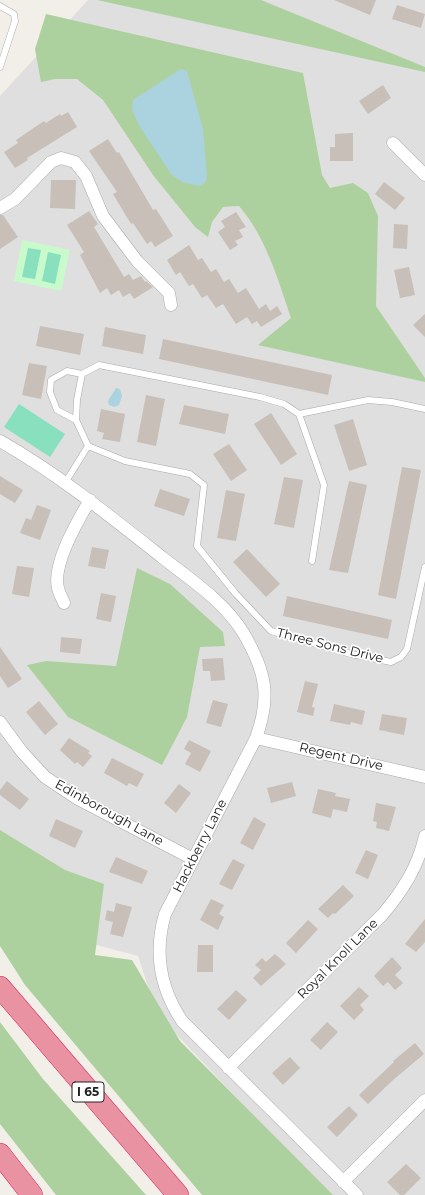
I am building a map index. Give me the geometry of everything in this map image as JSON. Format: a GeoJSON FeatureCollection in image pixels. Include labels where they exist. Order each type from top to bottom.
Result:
{"type":"FeatureCollection","features":[{"type":"Feature","properties":{"kind":"highway","name":"I 65"},"geometry":{"type":"LineString","coordinates":[[0,987],[178,1195]]}},
{"type":"Feature","properties":{"kind":"highway"},"geometry":{"type":"LineString","coordinates":[[0,1154],[32,1195]]}},
{"type":"Feature","properties":{"kind":"street"},"geometry":{"type":"LineString","coordinates":[[393,143],[425,175]]}},
{"type":"Feature","properties":{"kind":"street"},"geometry":{"type":"LineString","coordinates":[[0,208],[15,199],[51,162],[61,158],[74,162],[86,176],[103,216],[137,261],[169,293],[171,305]]}},
{"type":"Feature","properties":{"kind":"street","name":"Hackberry Lane"},"geometry":{"type":"LineString","coordinates":[[0,441],[90,500],[208,594],[222,607],[243,633],[258,665],[265,690],[264,718],[256,738],[170,903],[163,920],[159,939],[159,964],[164,985],[176,1011],[182,1020],[228,1068],[356,1195]]}},
{"type":"Feature","properties":{"kind":"street"},"geometry":{"type":"LineString","coordinates":[[64,603],[57,587],[59,570],[70,535],[90,500]]}},
{"type":"Feature","properties":{"kind":"street","name":"Edinborough Lane"},"geometry":{"type":"LineString","coordinates":[[0,722],[26,757],[45,777],[78,799],[193,859]]}},
{"type":"Feature","properties":{"kind":"street","name":"Regent Drive"},"geometry":{"type":"LineString","coordinates":[[256,738],[425,777]]}},
{"type":"Feature","properties":{"kind":"street","name":"Royal Knoll Lane"},"geometry":{"type":"LineString","coordinates":[[228,1068],[383,914],[399,895],[408,880],[417,863],[425,836]]}},
{"type":"Feature","properties":{"kind":"street"},"geometry":{"type":"LineString","coordinates":[[343,1182],[425,1100]]}},
{"type":"Feature","properties":{"kind":"lane"},"geometry":{"type":"LineString","coordinates":[[0,6],[14,14],[15,21],[0,67]]}},
{"type":"Feature","properties":{"kind":"lane"},"geometry":{"type":"LineString","coordinates":[[76,420],[57,410],[50,392],[51,380],[67,371],[82,374],[99,365],[260,397],[284,404],[299,414],[324,485],[312,562]]}},
{"type":"Feature","properties":{"kind":"lane"},"geometry":{"type":"LineString","coordinates":[[65,483],[88,446],[76,420],[77,400],[82,374]]}},
{"type":"Feature","properties":{"kind":"lane"},"geometry":{"type":"LineString","coordinates":[[299,414],[368,400],[392,402],[425,409]]}},
{"type":"Feature","properties":{"kind":"lane","name":"Three Sons Drive"},"geometry":{"type":"LineString","coordinates":[[88,446],[125,462],[190,474],[204,485],[197,546],[236,594],[271,631],[351,654],[392,662],[401,657],[407,649],[425,567]]}},
{"type":"Feature","properties":{"kind":"shaded area"},"geometry":{"type":"Polygon","coordinates":[[[88,0],[425,0],[425,1195],[329,1195],[157,1014],[138,956],[40,930],[0,875],[0,96],[88,0]]]}},
{"type":"Feature","properties":{"kind":"green space"},"geometry":{"type":"Polygon","coordinates":[[[97,0],[261,0],[425,67],[425,72],[97,0]]]}},
{"type":"Feature","properties":{"kind":"green space"},"geometry":{"type":"Polygon","coordinates":[[[46,14],[303,73],[322,175],[330,188],[353,183],[368,193],[378,216],[376,306],[425,378],[425,382],[258,345],[291,318],[276,274],[257,231],[239,206],[223,207],[212,222],[208,237],[195,227],[153,175],[103,100],[77,79],[55,79],[41,82],[35,49],[46,14]]]}},
{"type":"Feature","properties":{"kind":"green space"},"geometry":{"type":"Polygon","coordinates":[[[22,240],[70,250],[61,291],[14,281],[22,240]]]}},
{"type":"Feature","properties":{"kind":"green space"},"geometry":{"type":"Polygon","coordinates":[[[28,248],[41,250],[35,279],[22,277],[28,248]]]}},
{"type":"Feature","properties":{"kind":"green space"},"geometry":{"type":"Polygon","coordinates":[[[48,252],[61,255],[55,284],[42,281],[48,252]]]}},
{"type":"Feature","properties":{"kind":"green space"},"geometry":{"type":"Polygon","coordinates":[[[19,404],[65,434],[50,457],[4,427],[19,404]]]}},
{"type":"Feature","properties":{"kind":"green space"},"geometry":{"type":"Polygon","coordinates":[[[137,568],[170,584],[223,632],[225,646],[200,647],[187,717],[162,765],[68,717],[27,665],[46,661],[116,666],[137,568]]]}},
{"type":"Feature","properties":{"kind":"green space"},"geometry":{"type":"Polygon","coordinates":[[[0,830],[65,870],[104,884],[95,955],[132,960],[180,1041],[333,1195],[202,1195],[25,985],[0,946],[0,830]]]}},
{"type":"Feature","properties":{"kind":"green space"},"geometry":{"type":"Polygon","coordinates":[[[0,1022],[43,1079],[146,1195],[56,1195],[0,1124],[0,1022]]]}},
{"type":"Feature","properties":{"kind":"water"},"geometry":{"type":"Polygon","coordinates":[[[181,69],[187,71],[203,129],[207,178],[205,183],[199,186],[182,182],[171,174],[140,127],[132,110],[133,100],[181,69]]]}},
{"type":"Feature","properties":{"kind":"water"},"geometry":{"type":"Polygon","coordinates":[[[116,388],[120,389],[122,396],[119,405],[114,407],[109,405],[108,401],[116,388]]]}},
{"type":"Feature","properties":{"kind":"building"},"geometry":{"type":"Polygon","coordinates":[[[334,0],[376,0],[370,15],[334,0]]]}},
{"type":"Feature","properties":{"kind":"building"},"geometry":{"type":"Polygon","coordinates":[[[397,5],[425,14],[421,28],[392,19],[397,5]]]}},
{"type":"Feature","properties":{"kind":"building"},"geometry":{"type":"Polygon","coordinates":[[[383,85],[391,98],[368,114],[359,101],[383,85]]]}},
{"type":"Feature","properties":{"kind":"building"},"geometry":{"type":"Polygon","coordinates":[[[68,112],[77,127],[27,158],[28,160],[15,168],[4,152],[18,143],[16,140],[44,121],[46,123],[60,114],[61,116],[68,112]]]}},
{"type":"Feature","properties":{"kind":"building"},"geometry":{"type":"Polygon","coordinates":[[[353,133],[353,161],[330,161],[330,147],[335,147],[335,134],[353,133]]]}},
{"type":"Feature","properties":{"kind":"building"},"geometry":{"type":"Polygon","coordinates":[[[108,139],[117,153],[119,152],[153,210],[156,209],[173,236],[155,247],[151,241],[147,244],[133,223],[131,224],[113,194],[117,192],[89,151],[108,139]]]}},
{"type":"Feature","properties":{"kind":"building"},"geometry":{"type":"Polygon","coordinates":[[[51,180],[76,180],[75,209],[50,208],[51,180]]]}},
{"type":"Feature","properties":{"kind":"building"},"geometry":{"type":"Polygon","coordinates":[[[384,182],[405,198],[395,210],[375,194],[384,182]]]}},
{"type":"Feature","properties":{"kind":"building"},"geometry":{"type":"Polygon","coordinates":[[[89,211],[98,224],[94,227],[124,277],[129,274],[133,280],[141,276],[145,282],[146,281],[153,287],[134,299],[130,293],[123,297],[119,290],[111,295],[107,288],[100,293],[80,255],[84,252],[67,225],[89,211]]]}},
{"type":"Feature","properties":{"kind":"building"},"geometry":{"type":"Polygon","coordinates":[[[236,212],[246,227],[239,230],[243,237],[235,241],[238,245],[230,250],[218,232],[225,227],[221,221],[236,212]]]}},
{"type":"Feature","properties":{"kind":"building"},"geometry":{"type":"Polygon","coordinates":[[[0,215],[3,215],[18,237],[0,249],[0,215]]]}},
{"type":"Feature","properties":{"kind":"building"},"geometry":{"type":"Polygon","coordinates":[[[394,224],[408,225],[407,249],[393,248],[394,224]]]}},
{"type":"Feature","properties":{"kind":"building"},"geometry":{"type":"Polygon","coordinates":[[[189,245],[198,260],[202,258],[211,272],[216,269],[224,282],[229,279],[238,293],[246,288],[259,309],[266,304],[270,311],[277,306],[282,314],[261,327],[257,321],[252,324],[247,317],[236,324],[223,304],[216,308],[207,295],[202,298],[193,284],[189,286],[180,272],[176,275],[167,260],[189,245]]]}},
{"type":"Feature","properties":{"kind":"building"},"geometry":{"type":"Polygon","coordinates":[[[409,267],[415,295],[400,298],[394,270],[409,267]]]}},
{"type":"Feature","properties":{"kind":"building"},"geometry":{"type":"Polygon","coordinates":[[[425,314],[425,337],[413,325],[425,314]]]}},
{"type":"Feature","properties":{"kind":"building"},"geometry":{"type":"Polygon","coordinates":[[[40,326],[84,334],[80,355],[36,346],[40,326]]]}},
{"type":"Feature","properties":{"kind":"building"},"geometry":{"type":"Polygon","coordinates":[[[105,327],[146,335],[143,354],[102,346],[105,327]]]}},
{"type":"Feature","properties":{"kind":"building"},"geometry":{"type":"Polygon","coordinates":[[[163,339],[332,375],[328,395],[159,359],[163,339]]]}},
{"type":"Feature","properties":{"kind":"building"},"geometry":{"type":"Polygon","coordinates":[[[29,363],[47,366],[41,399],[22,395],[29,363]]]}},
{"type":"Feature","properties":{"kind":"building"},"geometry":{"type":"Polygon","coordinates":[[[146,395],[165,399],[156,446],[137,442],[146,395]]]}},
{"type":"Feature","properties":{"kind":"building"},"geometry":{"type":"Polygon","coordinates":[[[184,405],[229,414],[225,434],[179,424],[184,405]]]}},
{"type":"Feature","properties":{"kind":"building"},"geometry":{"type":"Polygon","coordinates":[[[101,409],[125,414],[120,442],[102,439],[104,433],[97,431],[101,409]]]}},
{"type":"Feature","properties":{"kind":"building"},"geometry":{"type":"Polygon","coordinates":[[[271,413],[297,454],[281,465],[254,424],[271,413]]]}},
{"type":"Feature","properties":{"kind":"building"},"geometry":{"type":"Polygon","coordinates":[[[353,419],[367,465],[349,471],[334,425],[353,419]]]}},
{"type":"Feature","properties":{"kind":"building"},"geometry":{"type":"Polygon","coordinates":[[[229,444],[247,470],[231,481],[213,454],[229,444]]]}},
{"type":"Feature","properties":{"kind":"building"},"geometry":{"type":"Polygon","coordinates":[[[402,467],[421,470],[396,599],[378,595],[402,467]]]}},
{"type":"Feature","properties":{"kind":"building"},"geometry":{"type":"Polygon","coordinates":[[[0,476],[23,490],[15,503],[0,494],[0,476]]]}},
{"type":"Feature","properties":{"kind":"building"},"geometry":{"type":"Polygon","coordinates":[[[284,477],[303,480],[294,528],[274,524],[284,477]]]}},
{"type":"Feature","properties":{"kind":"building"},"geometry":{"type":"Polygon","coordinates":[[[349,481],[367,485],[348,573],[329,570],[349,481]]]}},
{"type":"Feature","properties":{"kind":"building"},"geometry":{"type":"Polygon","coordinates":[[[160,489],[190,499],[184,516],[154,506],[160,489]]]}},
{"type":"Feature","properties":{"kind":"building"},"geometry":{"type":"Polygon","coordinates":[[[226,490],[245,494],[236,541],[217,538],[226,490]]]}},
{"type":"Feature","properties":{"kind":"building"},"geometry":{"type":"Polygon","coordinates":[[[37,505],[51,510],[40,540],[20,533],[26,518],[31,520],[37,505]]]}},
{"type":"Feature","properties":{"kind":"building"},"geometry":{"type":"Polygon","coordinates":[[[92,547],[109,550],[105,569],[88,566],[92,547]]]}},
{"type":"Feature","properties":{"kind":"building"},"geometry":{"type":"Polygon","coordinates":[[[247,549],[280,584],[266,597],[233,562],[247,549]]]}},
{"type":"Feature","properties":{"kind":"building"},"geometry":{"type":"Polygon","coordinates":[[[17,566],[34,568],[29,597],[12,594],[17,566]]]}},
{"type":"Feature","properties":{"kind":"building"},"geometry":{"type":"Polygon","coordinates":[[[101,593],[116,596],[111,622],[96,619],[101,593]]]}},
{"type":"Feature","properties":{"kind":"building"},"geometry":{"type":"Polygon","coordinates":[[[287,596],[392,620],[388,639],[283,616],[287,596]]]}},
{"type":"Feature","properties":{"kind":"building"},"geometry":{"type":"Polygon","coordinates":[[[61,637],[82,639],[80,654],[60,652],[61,637]]]}},
{"type":"Feature","properties":{"kind":"building"},"geometry":{"type":"Polygon","coordinates":[[[0,647],[22,679],[8,688],[0,676],[0,647]]]}},
{"type":"Feature","properties":{"kind":"building"},"geometry":{"type":"Polygon","coordinates":[[[223,658],[225,680],[211,681],[210,671],[203,671],[202,659],[223,658]]]}},
{"type":"Feature","properties":{"kind":"building"},"geometry":{"type":"Polygon","coordinates":[[[305,681],[318,684],[312,707],[315,708],[313,716],[297,712],[305,681]]]}},
{"type":"Feature","properties":{"kind":"building"},"geometry":{"type":"Polygon","coordinates":[[[213,700],[228,704],[221,727],[206,723],[213,700]]]}},
{"type":"Feature","properties":{"kind":"building"},"geometry":{"type":"Polygon","coordinates":[[[39,701],[58,724],[45,735],[26,712],[39,701]]]}},
{"type":"Feature","properties":{"kind":"building"},"geometry":{"type":"Polygon","coordinates":[[[334,704],[365,711],[362,725],[351,722],[350,725],[330,721],[334,704]]]}},
{"type":"Feature","properties":{"kind":"building"},"geometry":{"type":"Polygon","coordinates":[[[382,714],[407,718],[404,735],[379,730],[382,714]]]}},
{"type":"Feature","properties":{"kind":"building"},"geometry":{"type":"Polygon","coordinates":[[[69,738],[90,751],[88,753],[92,756],[83,767],[77,762],[75,764],[60,750],[69,738]]]}},
{"type":"Feature","properties":{"kind":"building"},"geometry":{"type":"Polygon","coordinates":[[[189,740],[211,751],[200,772],[185,764],[191,753],[184,749],[189,740]]]}},
{"type":"Feature","properties":{"kind":"building"},"geometry":{"type":"Polygon","coordinates":[[[112,758],[144,774],[137,787],[129,783],[127,786],[104,773],[112,758]]]}},
{"type":"Feature","properties":{"kind":"building"},"geometry":{"type":"Polygon","coordinates":[[[7,781],[29,799],[20,810],[0,795],[0,790],[7,781]]]}},
{"type":"Feature","properties":{"kind":"building"},"geometry":{"type":"Polygon","coordinates":[[[292,782],[296,796],[271,803],[267,788],[292,782]]]}},
{"type":"Feature","properties":{"kind":"building"},"geometry":{"type":"Polygon","coordinates":[[[179,784],[191,793],[176,813],[164,803],[179,784]]]}},
{"type":"Feature","properties":{"kind":"building"},"geometry":{"type":"Polygon","coordinates":[[[318,789],[336,793],[335,796],[350,799],[347,812],[333,809],[331,818],[312,813],[318,789]]]}},
{"type":"Feature","properties":{"kind":"building"},"geometry":{"type":"Polygon","coordinates":[[[376,803],[396,807],[389,831],[376,828],[377,822],[373,821],[376,803]]]}},
{"type":"Feature","properties":{"kind":"building"},"geometry":{"type":"Polygon","coordinates":[[[254,817],[266,824],[253,850],[240,843],[254,817]]]}},
{"type":"Feature","properties":{"kind":"building"},"geometry":{"type":"Polygon","coordinates":[[[56,819],[83,831],[75,848],[49,836],[56,819]]]}},
{"type":"Feature","properties":{"kind":"building"},"geometry":{"type":"Polygon","coordinates":[[[366,850],[378,855],[368,879],[355,873],[366,850]]]}},
{"type":"Feature","properties":{"kind":"building"},"geometry":{"type":"Polygon","coordinates":[[[116,857],[148,871],[142,884],[109,872],[116,857]]]}},
{"type":"Feature","properties":{"kind":"building"},"geometry":{"type":"Polygon","coordinates":[[[233,859],[245,865],[232,890],[219,884],[233,859]]]}},
{"type":"Feature","properties":{"kind":"building"},"geometry":{"type":"Polygon","coordinates":[[[343,885],[354,896],[335,914],[333,913],[328,918],[318,909],[343,885]]]}},
{"type":"Feature","properties":{"kind":"building"},"geometry":{"type":"Polygon","coordinates":[[[211,899],[224,905],[219,914],[224,917],[218,930],[200,920],[211,899]]]}},
{"type":"Feature","properties":{"kind":"building"},"geometry":{"type":"Polygon","coordinates":[[[116,903],[132,907],[123,937],[110,934],[113,922],[105,920],[107,910],[114,912],[116,903]]]}},
{"type":"Feature","properties":{"kind":"building"},"geometry":{"type":"Polygon","coordinates":[[[425,919],[425,942],[416,952],[405,944],[425,919]]]}},
{"type":"Feature","properties":{"kind":"building"},"geometry":{"type":"Polygon","coordinates":[[[308,920],[318,929],[296,953],[286,943],[308,920]]]}},
{"type":"Feature","properties":{"kind":"building"},"geometry":{"type":"Polygon","coordinates":[[[198,945],[213,945],[213,972],[197,972],[198,945]]]}},
{"type":"Feature","properties":{"kind":"building"},"geometry":{"type":"Polygon","coordinates":[[[275,954],[286,964],[261,986],[253,978],[261,970],[255,965],[262,958],[266,962],[275,954]]]}},
{"type":"Feature","properties":{"kind":"building"},"geometry":{"type":"Polygon","coordinates":[[[392,957],[402,968],[395,975],[403,983],[395,990],[388,982],[383,986],[374,976],[392,957]]]}},
{"type":"Feature","properties":{"kind":"building"},"geometry":{"type":"Polygon","coordinates":[[[359,987],[369,996],[360,1005],[364,1010],[354,1020],[340,1006],[359,987]]]}},
{"type":"Feature","properties":{"kind":"building"},"geometry":{"type":"Polygon","coordinates":[[[236,990],[247,1000],[229,1020],[217,1009],[236,990]]]}},
{"type":"Feature","properties":{"kind":"building"},"geometry":{"type":"Polygon","coordinates":[[[327,1022],[338,1032],[321,1050],[310,1040],[327,1022]]]}},
{"type":"Feature","properties":{"kind":"building"},"geometry":{"type":"Polygon","coordinates":[[[415,1043],[424,1054],[393,1080],[368,1104],[359,1095],[394,1062],[393,1061],[415,1043]]]}},
{"type":"Feature","properties":{"kind":"building"},"geometry":{"type":"Polygon","coordinates":[[[290,1057],[300,1068],[283,1085],[272,1073],[290,1057]]]}},
{"type":"Feature","properties":{"kind":"building"},"geometry":{"type":"Polygon","coordinates":[[[349,1106],[358,1115],[337,1137],[327,1127],[349,1106]]]}},
{"type":"Feature","properties":{"kind":"building"},"geometry":{"type":"Polygon","coordinates":[[[406,1164],[421,1178],[404,1195],[400,1195],[387,1182],[406,1164]]]}}]}
